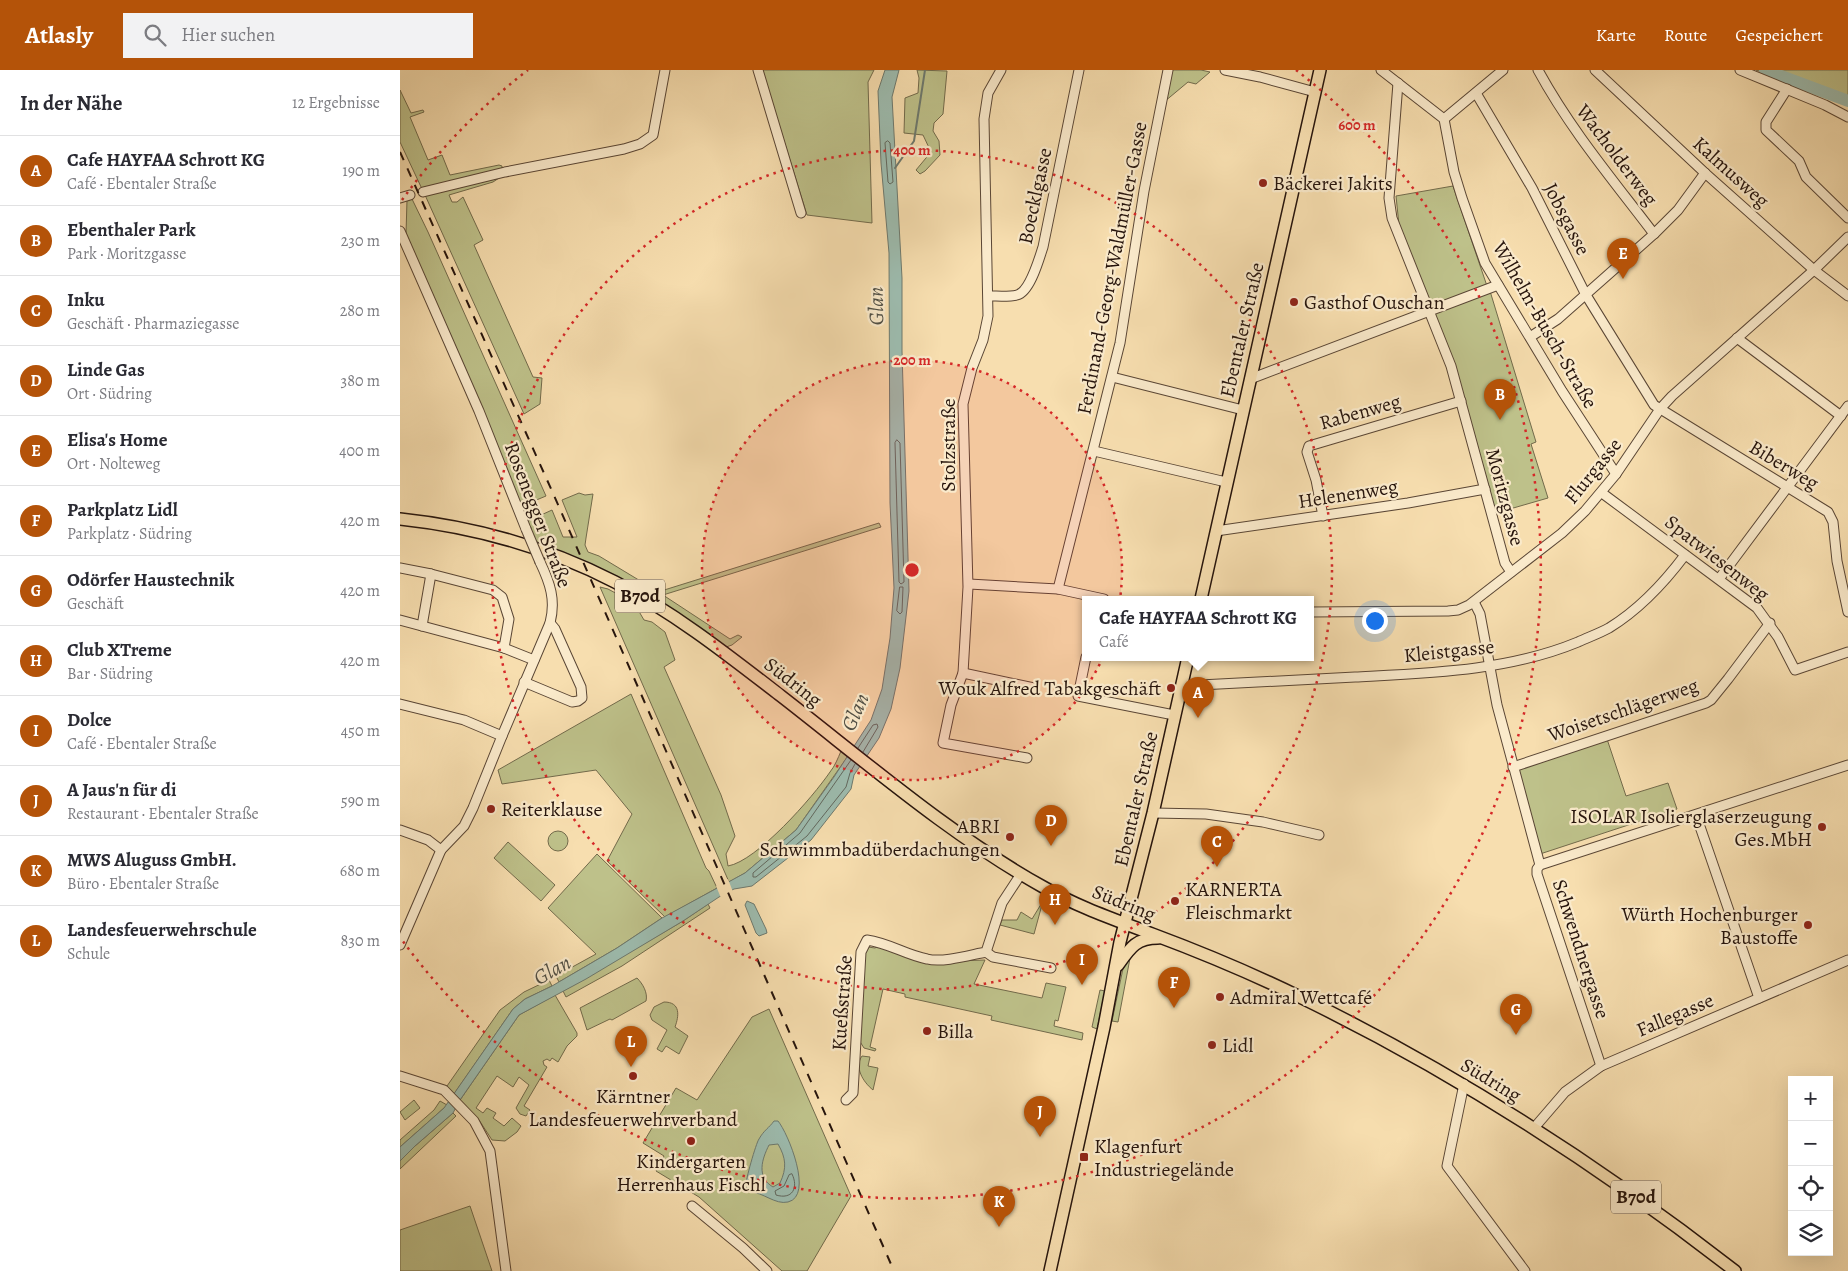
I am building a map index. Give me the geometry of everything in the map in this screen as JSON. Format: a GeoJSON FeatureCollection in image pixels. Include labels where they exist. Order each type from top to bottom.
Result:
{"type":"FeatureCollection","features":[{"type":"Feature","properties":{"kind":"main road","name":"Ebentaler Straße"},"geometry":{"type":"LineString","coordinates":[[1202,596],[1320,70]]}},
{"type":"Feature","properties":{"kind":"main road","name":"Südring"},"geometry":{"type":"LineString","coordinates":[[400,519],[456,527],[511,540],[570,561],[618,583],[684,623],[726,653],[954,830],[1021,874],[1064,899],[1257,977],[1295,995],[1373,1034],[1464,1084],[1636,1196],[1735,1271]]}},
{"type":"Feature","properties":{"kind":"main road","name":"Ebentaler Straße"},"geometry":{"type":"LineString","coordinates":[[1050,1271],[1114,970],[1153,813],[1187,661]]}},
{"type":"Feature","properties":{"kind":"main road"},"geometry":{"type":"LineString","coordinates":[[1114,970],[1138,941],[1147,938],[1164,939]]}},
{"type":"Feature","properties":{"kind":"street"},"geometry":{"type":"LineString","coordinates":[[423,192],[506,172],[624,149],[640,144],[653,135],[664,70]]}},
{"type":"Feature","properties":{"kind":"street"},"geometry":{"type":"LineString","coordinates":[[758,70],[801,213]]}},
{"type":"Feature","properties":{"kind":"street","name":"Stolzstraße"},"geometry":{"type":"LineString","coordinates":[[1001,70],[988,93],[984,118],[989,296],[986,326],[972,368],[963,404],[969,584],[963,673],[951,705],[943,743],[1027,758]]}},
{"type":"Feature","properties":{"kind":"street","name":"Boecklgasse"},"geometry":{"type":"LineString","coordinates":[[989,296],[1017,295],[1022,293],[1036,269],[1043,247],[1079,70]]}},
{"type":"Feature","properties":{"kind":"street","name":"Ferdinand-Georg-Waldmüller-Gasse"},"geometry":{"type":"LineString","coordinates":[[1058,589],[1120,343],[1144,191],[1168,70]]}},
{"type":"Feature","properties":{"kind":"street"},"geometry":{"type":"LineString","coordinates":[[1225,70],[1260,77],[1315,92]]}},
{"type":"Feature","properties":{"kind":"street"},"geometry":{"type":"LineString","coordinates":[[1381,70],[1444,119],[1503,70]]}},
{"type":"Feature","properties":{"kind":"street","name":"Wacholderweg"},"geometry":{"type":"LineString","coordinates":[[1538,70],[1570,123],[1654,234]]}},
{"type":"Feature","properties":{"kind":"street","name":"Kalmusweg"},"geometry":{"type":"LineString","coordinates":[[1595,70],[1705,173],[1814,270],[1848,296]]}},
{"type":"Feature","properties":{"kind":"street"},"geometry":{"type":"LineString","coordinates":[[1740,70],[1825,105],[1848,118]]}},
{"type":"Feature","properties":{"kind":"street","name":"Moritzgasse"},"geometry":{"type":"LineString","coordinates":[[1398,83],[1390,210],[1394,227],[1450,366],[1505,563],[1511,572]]}},
{"type":"Feature","properties":{"kind":"street"},"geometry":{"type":"LineString","coordinates":[[1787,90],[1766,122],[1766,130],[1799,162],[1806,177],[1848,218]]}},
{"type":"Feature","properties":{"kind":"street","name":"Jobsgasse"},"geometry":{"type":"LineString","coordinates":[[1476,93],[1532,188],[1586,295],[1654,405],[1660,409]]}},
{"type":"Feature","properties":{"kind":"street","name":"Wilhelm-Busch-Straße"},"geometry":{"type":"LineString","coordinates":[[1444,119],[1454,172],[1481,254],[1562,391],[1616,474]]}},
{"type":"Feature","properties":{"kind":"street"},"geometry":{"type":"LineString","coordinates":[[1530,337],[1558,319],[1654,234],[1678,210],[1705,173]]}},
{"type":"Feature","properties":{"kind":"street"},"geometry":{"type":"LineString","coordinates":[[400,198],[410,196]]}},
{"type":"Feature","properties":{"kind":"street","name":"Rosenegger Straße"},"geometry":{"type":"LineString","coordinates":[[400,231],[472,395],[540,562],[552,594],[553,607],[550,623],[473,808],[464,826],[441,850],[400,945]]}},
{"type":"Feature","properties":{"kind":"street","name":"Flurgasse"},"geometry":{"type":"LineString","coordinates":[[1314,612],[1448,611],[1464,608],[1474,602],[1562,533],[1602,493],[1660,409],[1677,391],[1814,270],[1848,237]]}},
{"type":"Feature","properties":{"kind":"street"},"geometry":{"type":"LineString","coordinates":[[1250,379],[1498,285]]}},
{"type":"Feature","properties":{"kind":"street"},"geometry":{"type":"LineString","coordinates":[[1738,338],[1841,416]]}},
{"type":"Feature","properties":{"kind":"street"},"geometry":{"type":"LineString","coordinates":[[1112,377],[1243,410]]}},
{"type":"Feature","properties":{"kind":"street","name":"Rabenweg"},"geometry":{"type":"LineString","coordinates":[[1323,516],[1316,480],[1307,452],[1308,446],[1461,401]]}},
{"type":"Feature","properties":{"kind":"street"},"geometry":{"type":"LineString","coordinates":[[1719,579],[1848,406]]}},
{"type":"Feature","properties":{"kind":"street","name":"Biberweg"},"geometry":{"type":"LineString","coordinates":[[1660,409],[1828,512],[1834,528],[1837,561],[1848,612]]}},
{"type":"Feature","properties":{"kind":"street"},"geometry":{"type":"LineString","coordinates":[[1094,451],[1226,482]]}},
{"type":"Feature","properties":{"kind":"street","name":"Helenenweg"},"geometry":{"type":"LineString","coordinates":[[1216,531],[1323,516],[1485,489]]}},
{"type":"Feature","properties":{"kind":"street","name":"Spatwiesenweg"},"geometry":{"type":"LineString","coordinates":[[1602,493],[1757,608],[1770,623],[1795,670],[1848,652]]}},
{"type":"Feature","properties":{"kind":"street","name":"Kleistgasse"},"geometry":{"type":"LineString","coordinates":[[1181,686],[1405,674],[1489,666],[1518,661],[1554,651],[1609,628],[1666,581],[1685,555]]}},
{"type":"Feature","properties":{"kind":"street"},"geometry":{"type":"LineString","coordinates":[[400,568],[493,590],[502,597],[509,619],[504,648]]}},
{"type":"Feature","properties":{"kind":"street"},"geometry":{"type":"LineString","coordinates":[[422,626],[431,574]]}},
{"type":"Feature","properties":{"kind":"street"},"geometry":{"type":"LineString","coordinates":[[969,584],[1058,589],[1087,596]]}},
{"type":"Feature","properties":{"kind":"street"},"geometry":{"type":"LineString","coordinates":[[1474,602],[1480,614],[1497,705],[1540,865]]}},
{"type":"Feature","properties":{"kind":"street"},"geometry":{"type":"LineString","coordinates":[[400,620],[504,648],[534,660]]}},
{"type":"Feature","properties":{"kind":"street"},"geometry":{"type":"LineString","coordinates":[[524,682],[572,702],[582,698],[581,687],[555,629],[550,623]]}},
{"type":"Feature","properties":{"kind":"street","name":"Woisetschlägerweg"},"geometry":{"type":"LineString","coordinates":[[1513,767],[1706,703],[1711,700],[1728,679],[1770,623]]}},
{"type":"Feature","properties":{"kind":"street"},"geometry":{"type":"LineString","coordinates":[[1085,661],[1078,696],[1174,715]]}},
{"type":"Feature","properties":{"kind":"street"},"geometry":{"type":"LineString","coordinates":[[963,673],[1034,688]]}},
{"type":"Feature","properties":{"kind":"street"},"geometry":{"type":"LineString","coordinates":[[400,704],[464,720],[502,736]]}},
{"type":"Feature","properties":{"kind":"street","name":"Schwendnergasse"},"geometry":{"type":"LineString","coordinates":[[1601,1066],[1537,874],[1537,869],[1540,865],[1848,765]]}},
{"type":"Feature","properties":{"kind":"street"},"geometry":{"type":"LineString","coordinates":[[1153,813],[1206,814],[1263,822],[1319,835]]}},
{"type":"Feature","properties":{"kind":"street"},"geometry":{"type":"LineString","coordinates":[[1696,815],[1759,998]]}},
{"type":"Feature","properties":{"kind":"street"},"geometry":{"type":"LineString","coordinates":[[400,830],[428,840],[441,850]]}},
{"type":"Feature","properties":{"kind":"street"},"geometry":{"type":"LineString","coordinates":[[986,952],[1002,904],[1021,874]]}},
{"type":"Feature","properties":{"kind":"street","name":"Kueßstraße"},"geometry":{"type":"LineString","coordinates":[[846,1100],[853,1093],[860,952],[867,940],[880,942],[927,959],[936,960],[986,952],[993,957],[1051,968]]}},
{"type":"Feature","properties":{"kind":"street","name":"Fallegasse"},"geometry":{"type":"LineString","coordinates":[[1534,1128],[1565,1092],[1601,1066],[1848,960]]}},
{"type":"Feature","properties":{"kind":"street"},"geometry":{"type":"LineString","coordinates":[[400,1076],[440,1088],[448,1094],[480,1130],[490,1150],[506,1271]]}},
{"type":"Feature","properties":{"kind":"street"},"geometry":{"type":"LineString","coordinates":[[1464,1084],[1446,1166],[1525,1271]]}},
{"type":"Feature","properties":{"kind":"street"},"geometry":{"type":"LineString","coordinates":[[692,1206],[706,1216],[767,1271]]}},
{"type":"Feature","properties":{"kind":"street"},"geometry":{"type":"LineString","coordinates":[[753,1258],[760,1271]]}},
{"type":"Feature","properties":{"kind":"green space"},"geometry":{"type":"Polygon","coordinates":[[[762,70],[874,70],[868,82],[872,223],[807,215],[762,70]]]}},
{"type":"Feature","properties":{"kind":"green space"},"geometry":{"type":"Polygon","coordinates":[[[917,70],[947,71],[943,114],[934,123],[933,131],[939,141],[940,155],[920,174],[916,170],[931,152],[923,135],[904,133],[905,98],[918,93],[919,78],[917,70]]]}},
{"type":"Feature","properties":{"kind":"green space"},"geometry":{"type":"Polygon","coordinates":[[[1170,70],[1201,70],[1210,72],[1196,84],[1188,82],[1164,102],[1170,70]]]}},
{"type":"Feature","properties":{"kind":"green space"},"geometry":{"type":"Polygon","coordinates":[[[1756,70],[1848,70],[1848,106],[1756,70]]]}},
{"type":"Feature","properties":{"kind":"green space"},"geometry":{"type":"Polygon","coordinates":[[[400,90],[411,113],[423,110],[424,112],[410,117],[428,160],[442,155],[450,175],[499,165],[502,166],[502,169],[422,189],[400,142],[400,90]]]}},
{"type":"Feature","properties":{"kind":"green space"},"geometry":{"type":"Polygon","coordinates":[[[499,178],[493,182],[449,195],[452,202],[457,202],[463,197],[483,240],[474,245],[533,377],[542,378],[540,404],[524,414],[425,195],[499,178]]]}},
{"type":"Feature","properties":{"kind":"green space"},"geometry":{"type":"Polygon","coordinates":[[[1453,186],[1487,286],[1430,308],[1399,225],[1396,196],[1453,186]]]}},
{"type":"Feature","properties":{"kind":"green space"},"geometry":{"type":"Polygon","coordinates":[[[412,199],[546,496],[534,501],[537,510],[527,514],[524,512],[406,234],[407,200],[412,199]]]}},
{"type":"Feature","properties":{"kind":"green space"},"geometry":{"type":"Polygon","coordinates":[[[1490,291],[1536,442],[1531,444],[1548,498],[1496,513],[1464,397],[1453,363],[1432,312],[1490,291]]]}},
{"type":"Feature","properties":{"kind":"green space"},"geometry":{"type":"Polygon","coordinates":[[[579,493],[585,495],[593,494],[585,545],[588,552],[599,556],[652,588],[661,591],[879,523],[881,527],[663,595],[730,639],[738,635],[742,637],[726,647],[611,574],[568,554],[535,542],[528,521],[552,510],[563,537],[577,537],[562,500],[579,493]]]}},
{"type":"Feature","properties":{"kind":"green space"},"geometry":{"type":"Polygon","coordinates":[[[600,587],[608,589],[634,603],[644,620],[652,622],[665,632],[675,660],[664,667],[721,795],[735,836],[726,854],[728,866],[740,862],[769,841],[822,783],[841,751],[848,756],[796,830],[745,873],[729,882],[600,587]]]}},
{"type":"Feature","properties":{"kind":"green space"},"geometry":{"type":"Polygon","coordinates":[[[631,694],[706,868],[717,888],[665,917],[607,861],[632,814],[596,770],[502,784],[498,770],[631,694]]]}},
{"type":"Feature","properties":{"kind":"green space"},"geometry":{"type":"Polygon","coordinates":[[[1607,739],[1626,796],[1668,783],[1677,809],[1540,854],[1517,769],[1607,739]]]}},
{"type":"Feature","properties":{"kind":"green space"},"geometry":{"type":"Polygon","coordinates":[[[554,831],[562,831],[568,837],[568,845],[562,851],[554,851],[548,845],[548,837],[554,831]]]}},
{"type":"Feature","properties":{"kind":"green space"},"geometry":{"type":"Polygon","coordinates":[[[508,842],[555,885],[541,901],[494,858],[508,842]]]}},
{"type":"Feature","properties":{"kind":"green space"},"geometry":{"type":"Polygon","coordinates":[[[597,854],[662,918],[617,948],[559,982],[556,976],[596,954],[548,908],[597,854]]]}},
{"type":"Feature","properties":{"kind":"green space"},"geometry":{"type":"Polygon","coordinates":[[[1043,901],[1034,934],[1000,925],[1002,920],[1017,920],[1021,912],[1032,919],[1043,901]]]}},
{"type":"Feature","properties":{"kind":"green space"},"geometry":{"type":"Polygon","coordinates":[[[708,904],[710,908],[622,966],[566,997],[563,991],[683,921],[708,904]]]}},
{"type":"Feature","properties":{"kind":"green space"},"geometry":{"type":"Polygon","coordinates":[[[880,945],[925,962],[985,960],[974,984],[1042,998],[1046,983],[1066,987],[1058,1021],[1055,1020],[1054,1026],[1083,1033],[1082,1040],[991,1020],[992,1016],[905,997],[905,994],[883,989],[870,1047],[876,1049],[875,1051],[864,1048],[859,1040],[863,953],[868,947],[875,948],[880,945]]]}},
{"type":"Feature","properties":{"kind":"green space"},"geometry":{"type":"Polygon","coordinates":[[[1131,953],[1118,1022],[1112,1021],[1125,959],[1131,953]]]}},
{"type":"Feature","properties":{"kind":"green space"},"geometry":{"type":"Polygon","coordinates":[[[637,978],[644,989],[646,1001],[612,1020],[610,1019],[587,1030],[580,1008],[637,978]]]}},
{"type":"Feature","properties":{"kind":"green space"},"geometry":{"type":"Polygon","coordinates":[[[549,980],[552,986],[525,999],[513,1009],[454,1094],[447,1086],[500,1010],[524,992],[549,980]]]}},
{"type":"Feature","properties":{"kind":"green space"},"geometry":{"type":"Polygon","coordinates":[[[1100,990],[1105,991],[1097,1029],[1092,1027],[1100,990]]]}},
{"type":"Feature","properties":{"kind":"green space"},"geometry":{"type":"Polygon","coordinates":[[[555,995],[577,1036],[567,1046],[558,1062],[552,1058],[550,1061],[547,1059],[543,1061],[547,1067],[524,1106],[530,1110],[526,1116],[520,1114],[516,1108],[529,1085],[519,1077],[513,1087],[497,1076],[476,1108],[483,1113],[487,1108],[496,1113],[493,1118],[504,1126],[512,1118],[521,1126],[517,1132],[505,1141],[492,1140],[479,1120],[460,1100],[519,1015],[555,995]]]}},
{"type":"Feature","properties":{"kind":"green space"},"geometry":{"type":"Polygon","coordinates":[[[664,1002],[673,1004],[676,1007],[678,1014],[675,1027],[688,1036],[679,1054],[666,1046],[662,1052],[657,1049],[667,1030],[652,1020],[650,1015],[654,1007],[664,1002]]]}},
{"type":"Feature","properties":{"kind":"green space"},"geometry":{"type":"Polygon","coordinates":[[[769,1009],[851,1196],[807,1271],[782,1271],[699,1197],[656,1171],[664,1156],[643,1143],[676,1088],[697,1100],[752,1017],[769,1009]]]}},
{"type":"Feature","properties":{"kind":"green space"},"geometry":{"type":"Polygon","coordinates":[[[862,1056],[870,1057],[868,1066],[878,1068],[873,1090],[866,1083],[859,1069],[862,1056]]]}},
{"type":"Feature","properties":{"kind":"green space"},"geometry":{"type":"Polygon","coordinates":[[[414,1100],[420,1108],[405,1120],[400,1112],[414,1100]]]}},
{"type":"Feature","properties":{"kind":"green space"},"geometry":{"type":"Polygon","coordinates":[[[440,1101],[447,1105],[400,1147],[400,1140],[434,1110],[440,1101]]]}},
{"type":"Feature","properties":{"kind":"green space"},"geometry":{"type":"Polygon","coordinates":[[[453,1113],[456,1116],[400,1169],[400,1161],[453,1113]]]}},
{"type":"Feature","properties":{"kind":"green space"},"geometry":{"type":"Polygon","coordinates":[[[470,1206],[492,1271],[400,1271],[400,1230],[470,1206]]]}},
{"type":"Feature","properties":{"kind":"water"},"geometry":{"type":"Polygon","coordinates":[[[885,70],[899,70],[892,97],[902,278],[902,351],[909,591],[900,668],[891,709],[879,738],[854,775],[851,789],[811,840],[752,886],[734,889],[719,897],[683,921],[586,979],[519,1015],[453,1113],[400,1161],[400,1147],[444,1108],[513,1009],[525,999],[552,986],[617,948],[662,918],[745,873],[796,830],[834,777],[871,720],[882,689],[890,638],[894,588],[890,503],[889,253],[881,163],[878,91],[885,70]]]}},
{"type":"Feature","properties":{"kind":"water"},"geometry":{"type":"Polygon","coordinates":[[[747,901],[754,904],[767,933],[759,936],[756,933],[745,905],[747,901]]]}},
{"type":"Feature","properties":{"kind":"water"},"geometry":{"type":"Polygon","coordinates":[[[774,1121],[778,1121],[787,1138],[799,1177],[799,1188],[795,1197],[788,1202],[778,1202],[750,1192],[746,1186],[758,1142],[774,1121]],[[778,1144],[769,1145],[764,1156],[762,1173],[764,1178],[773,1187],[780,1183],[784,1173],[785,1163],[778,1144]]]}},
{"type":"Feature","properties":{"kind":"pier"},"geometry":{"type":"Polygon","coordinates":[[[728,879],[733,892],[721,898],[716,886],[728,879]]]}},
{"type":"Feature","properties":{"kind":"waterway"},"geometry":{"type":"LineString","coordinates":[[895,168],[914,141],[925,70]]}},
{"type":"Feature","properties":{"kind":"waterway"},"geometry":{"type":"LineString","coordinates":[[1765,70],[1848,101]]}},
{"type":"Feature","properties":{"kind":"railway"},"geometry":{"type":"LineString","coordinates":[[400,152],[552,491],[894,1271]]}},
{"type":"Feature","properties":{"kind":"place","name":"Bäckerei Jakits"},"geometry":{"type":"Point","coordinates":[1263,183]}},
{"type":"Feature","properties":{"kind":"place","name":"Elisa's Home"},"geometry":{"type":"Point","coordinates":[1623,279]}},
{"type":"Feature","properties":{"kind":"place","name":"Gasthof Ouschan"},"geometry":{"type":"Point","coordinates":[1294,302]}},
{"type":"Feature","properties":{"kind":"place","name":"Ebenthaler Park"},"geometry":{"type":"Point","coordinates":[1500,420]}},
{"type":"Feature","properties":{"kind":"place","name":"Wouk Alfred Tabakgeschäft"},"geometry":{"type":"Point","coordinates":[1171,688]}},
{"type":"Feature","properties":{"kind":"place","name":"Cafe HAYFAA Schrott KG"},"geometry":{"type":"Point","coordinates":[1198,718]}},
{"type":"Feature","properties":{"kind":"place","name":"Reiterklause"},"geometry":{"type":"Point","coordinates":[491,809]}},
{"type":"Feature","properties":{"kind":"place","name":"ISOLAR Isolierglaserzeugung Ges.MbH"},"geometry":{"type":"Point","coordinates":[1822,827]}},
{"type":"Feature","properties":{"kind":"place","name":"ABRI Schwimmbadüberdachungen"},"geometry":{"type":"Point","coordinates":[1010,837]}},
{"type":"Feature","properties":{"kind":"place","name":"Linde Gas"},"geometry":{"type":"Point","coordinates":[1051,846]}},
{"type":"Feature","properties":{"kind":"place","name":"Inku"},"geometry":{"type":"Point","coordinates":[1217,867]}},
{"type":"Feature","properties":{"kind":"place","name":"KARNERTA Fleischmarkt"},"geometry":{"type":"Point","coordinates":[1175,901]}},
{"type":"Feature","properties":{"kind":"place","name":"Club XTreme"},"geometry":{"type":"Point","coordinates":[1055,925]}},
{"type":"Feature","properties":{"kind":"place","name":"Würth Hochenburger Baustoffe"},"geometry":{"type":"Point","coordinates":[1808,925]}},
{"type":"Feature","properties":{"kind":"place","name":"Dolce"},"geometry":{"type":"Point","coordinates":[1082,985]}},
{"type":"Feature","properties":{"kind":"place","name":"Admiral Wettcafé"},"geometry":{"type":"Point","coordinates":[1220,997]}},
{"type":"Feature","properties":{"kind":"place","name":"Parkplatz Lidl"},"geometry":{"type":"Point","coordinates":[1174,1008]}},
{"type":"Feature","properties":{"kind":"place","name":"Billa"},"geometry":{"type":"Point","coordinates":[927,1031]}},
{"type":"Feature","properties":{"kind":"place","name":"Odörfer Haustechnik"},"geometry":{"type":"Point","coordinates":[1516,1035]}},
{"type":"Feature","properties":{"kind":"place","name":"Lidl"},"geometry":{"type":"Point","coordinates":[1212,1045]}},
{"type":"Feature","properties":{"kind":"place","name":"Landesfeuerwehrschule"},"geometry":{"type":"Point","coordinates":[631,1067]}},
{"type":"Feature","properties":{"kind":"place","name":"Kärntner Landesfeuerwehrverband"},"geometry":{"type":"Point","coordinates":[633,1076]}},
{"type":"Feature","properties":{"kind":"place","name":"A Jaus'n für di"},"geometry":{"type":"Point","coordinates":[1040,1137]}},
{"type":"Feature","properties":{"kind":"place","name":"Kindergarten Herrenhaus Fischl"},"geometry":{"type":"Point","coordinates":[691,1141]}},
{"type":"Feature","properties":{"kind":"place","name":"Klagenfurt Industriegelände"},"geometry":{"type":"Point","coordinates":[1084,1157]}},
{"type":"Feature","properties":{"kind":"place","name":"MWS Aluguss GmbH."},"geometry":{"type":"Point","coordinates":[999,1227]}},
{"type":"Feature","properties":{"kind":"water label","name":"Glan"},"geometry":{"type":"Point","coordinates":[876,306]}},
{"type":"Feature","properties":{"kind":"water label","name":"Glan"},"geometry":{"type":"Point","coordinates":[855,712]}},
{"type":"Feature","properties":{"kind":"water label","name":"Glan"},"geometry":{"type":"Point","coordinates":[552,970]}}]}
